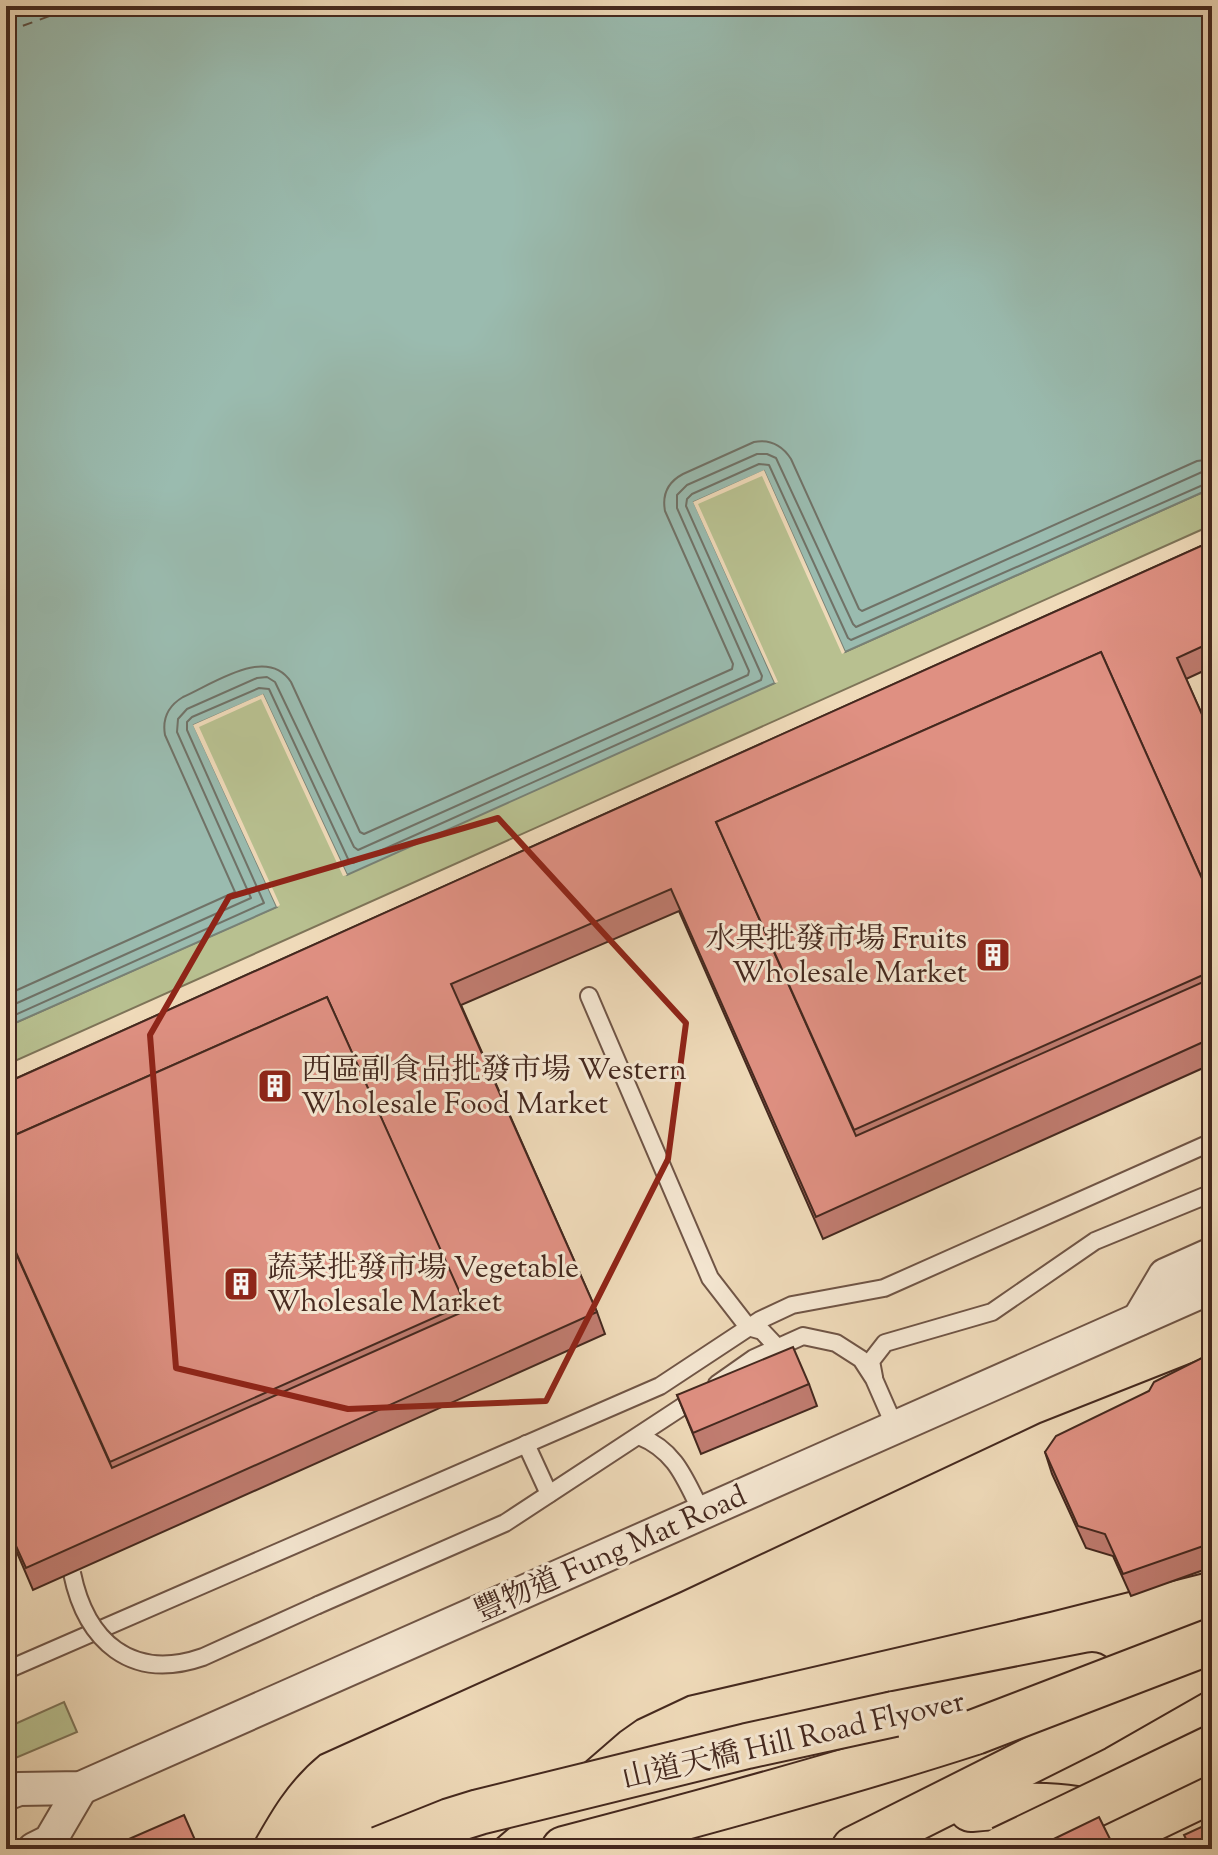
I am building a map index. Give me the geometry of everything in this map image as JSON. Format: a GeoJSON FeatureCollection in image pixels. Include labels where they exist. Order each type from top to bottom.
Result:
{"type":"FeatureCollection","features":[{"type":"Feature","properties":{"kind":"main road"},"geometry":{"type":"LineString","coordinates":[[564,1849],[747,1802],[863,1768],[975,1732],[1212,1641]]}},
{"type":"Feature","properties":{"kind":"main road","name":"山道天橋 Hill Road Flyover"},"geometry":{"type":"LineString","coordinates":[[380,1849],[479,1812],[747,1746],[1212,1652]]}},
{"type":"Feature","properties":{"kind":"main road"},"geometry":{"type":"LineString","coordinates":[[854,1849],[1095,1728],[1212,1661]]}},
{"type":"Feature","properties":{"kind":"main road"},"geometry":{"type":"LineString","coordinates":[[891,1849],[1212,1684]]}},
{"type":"Feature","properties":{"kind":"main road"},"geometry":{"type":"LineString","coordinates":[[1002,1849],[1212,1748]]}},
{"type":"Feature","properties":{"kind":"main road"},"geometry":{"type":"LineString","coordinates":[[1089,1849],[1212,1790]]}},
{"type":"Feature","properties":{"kind":"main road"},"geometry":{"type":"LineString","coordinates":[[971,1809],[1062,1805],[1104,1813],[1140,1826]]}},
{"type":"Feature","properties":{"kind":"street"},"geometry":{"type":"LineString","coordinates":[[1139,1319],[1165,1275],[1212,1254]]}},
{"type":"Feature","properties":{"kind":"street","name":"豐物道 Fung Mat Road"},"geometry":{"type":"LineString","coordinates":[[6,1794],[19,1789],[81,1788],[1212,1287]]}},
{"type":"Feature","properties":{"kind":"street"},"geometry":{"type":"LineString","coordinates":[[34,1849],[50,1841],[81,1788]]}},
{"type":"Feature","properties":{"kind":"lane"},"geometry":{"type":"LineString","coordinates":[[589,996],[710,1278],[748,1327],[762,1331],[779,1349]]}},
{"type":"Feature","properties":{"kind":"lane"},"geometry":{"type":"LineString","coordinates":[[6,1667],[7,1670],[660,1386],[748,1327],[792,1305],[884,1288],[1212,1142]]}},
{"type":"Feature","properties":{"kind":"lane"},"geometry":{"type":"LineString","coordinates":[[874,1379],[871,1361],[885,1343],[992,1312],[1095,1241],[1212,1193]]}},
{"type":"Feature","properties":{"kind":"lane"},"geometry":{"type":"LineString","coordinates":[[67,1554],[82,1609],[99,1636],[132,1659],[157,1666],[188,1662],[505,1523],[754,1358],[803,1336],[836,1343],[861,1359],[874,1379],[895,1427]]}},
{"type":"Feature","properties":{"kind":"lane"},"geometry":{"type":"LineString","coordinates":[[639,1436],[656,1443],[678,1465],[702,1513]]}},
{"type":"Feature","properties":{"kind":"lane"},"geometry":{"type":"LineString","coordinates":[[526,1444],[549,1494]]}},
{"type":"Feature","properties":{"kind":"highlighted area"},"geometry":{"type":"Polygon","coordinates":[[[498,818],[686,1023],[668,1159],[546,1401],[348,1409],[176,1368],[150,1035],[229,897],[498,818]]]}},
{"type":"Feature","properties":{"kind":"green space"},"geometry":{"type":"Polygon","coordinates":[[[764,470],[845,652],[1212,488],[1212,525],[6,1065],[6,1027],[276,907],[193,725],[263,694],[346,874],[774,683],[693,502],[764,470]]]}},
{"type":"Feature","properties":{"kind":"green space"},"geometry":{"type":"Polygon","coordinates":[[[64,1702],[77,1732],[6,1762],[6,1728],[64,1702]]]}},
{"type":"Feature","properties":{"kind":"water"},"geometry":{"type":"Polygon","coordinates":[[[6,6],[1212,6],[1212,488],[845,652],[764,471],[694,502],[775,683],[347,875],[263,695],[194,725],[277,907],[6,1027],[6,6]]]}},
{"type":"Feature","properties":{"kind":"pier"},"geometry":{"type":"Polygon","coordinates":[[[764,470],[845,652],[842,654],[762,476],[698,504],[778,682],[775,683],[693,502],[764,470]]]}},
{"type":"Feature","properties":{"kind":"pier"},"geometry":{"type":"Polygon","coordinates":[[[263,694],[347,875],[343,876],[261,699],[199,727],[280,905],[277,907],[193,725],[263,694]]]}},
{"type":"Feature","properties":{"kind":"building"},"geometry":{"type":"Polygon","coordinates":[[[1212,541],[1212,642],[1177,658],[1212,737],[1212,901],[1101,652],[716,822],[856,1136],[1212,978],[1212,1038],[816,1217],[671,889],[451,984],[597,1312],[26,1568],[6,1524],[6,1231],[112,1468],[467,1310],[327,997],[6,1139],[6,1083],[1212,541]]]}},
{"type":"Feature","properties":{"kind":"building","name":"水果批發市場 Fruits Wholesale Market"},"geometry":{"type":"Polygon","coordinates":[[[1101,652],[1212,901],[1212,971],[854,1130],[716,822],[1101,652]]]}},
{"type":"Feature","properties":{"kind":"building","name":"蔬菜批發市場 Vegetable Wholesale Market"},"geometry":{"type":"Polygon","coordinates":[[[327,997],[465,1304],[110,1462],[6,1230],[6,1139],[327,997]]]}},
{"type":"Feature","properties":{"kind":"building"},"geometry":{"type":"Polygon","coordinates":[[[1212,1343],[1212,1543],[1123,1574],[1105,1534],[1078,1526],[1045,1452],[1056,1436],[1149,1391],[1154,1382],[1202,1358],[1212,1343]]]}},
{"type":"Feature","properties":{"kind":"building"},"geometry":{"type":"Polygon","coordinates":[[[793,1347],[809,1384],[693,1433],[677,1395],[793,1347]]]}},
{"type":"Feature","properties":{"kind":"building"},"geometry":{"type":"Polygon","coordinates":[[[184,1815],[199,1849],[106,1849],[184,1815]]]}},
{"type":"Feature","properties":{"kind":"building"},"geometry":{"type":"Polygon","coordinates":[[[1099,1817],[1115,1849],[1033,1849],[1099,1817]]]}},
{"type":"Feature","properties":{"kind":"building"},"geometry":{"type":"Polygon","coordinates":[[[1212,1822],[1212,1849],[1191,1849],[1184,1835],[1212,1822]]]}},
{"type":"Feature","properties":{"kind":"building"},"geometry":{"type":"Polygon","coordinates":[[[261,1842],[295,1849],[254,1849],[261,1842]]]}},
{"type":"Feature","properties":{"kind":"ferry route"},"geometry":{"type":"LineString","coordinates":[[6,32],[77,6]]}},
{"type":"Feature","properties":{"kind":"tram line"},"geometry":{"type":"LineString","coordinates":[[250,1849],[289,1787],[320,1755],[681,1592],[1040,1423],[1212,1355]]}},
{"type":"Feature","properties":{"kind":"tram line"},"geometry":{"type":"LineString","coordinates":[[485,1849],[620,1732],[637,1720],[688,1696],[1212,1571]]}},
{"type":"Feature","properties":{"kind":"place","name":"水果批發市場 Fruits Wholesale Market"},"geometry":{"type":"Point","coordinates":[993,955]}},
{"type":"Feature","properties":{"kind":"place","name":"西區副食品批發市場 Western Wholesale Food Market"},"geometry":{"type":"Point","coordinates":[275,1086]}},
{"type":"Feature","properties":{"kind":"place","name":"蔬菜批發市場 Vegetable Wholesale Market"},"geometry":{"type":"Point","coordinates":[241,1284]}}]}
